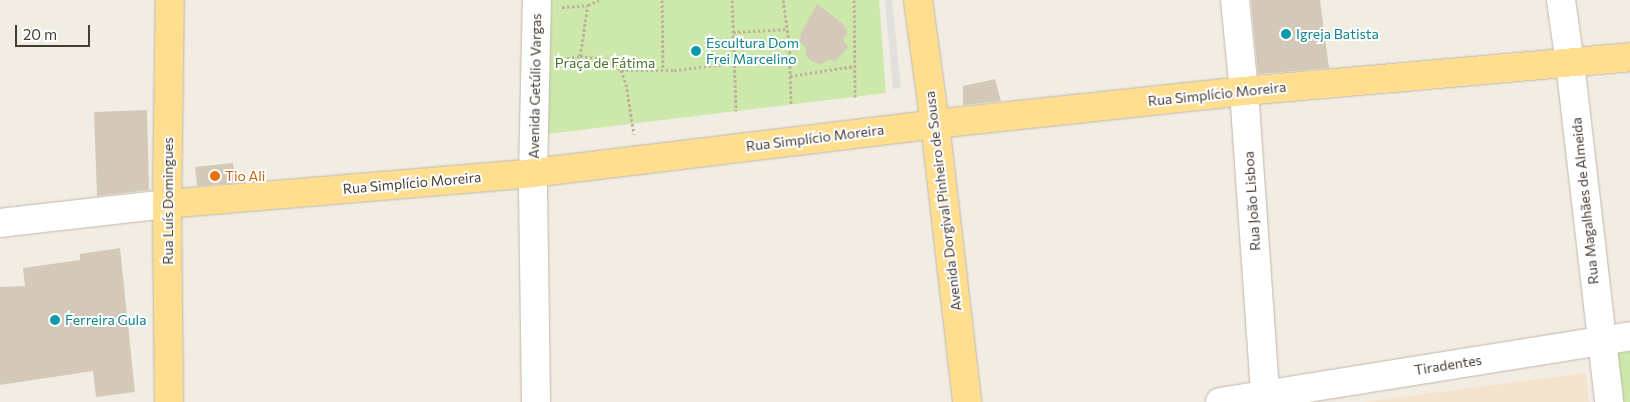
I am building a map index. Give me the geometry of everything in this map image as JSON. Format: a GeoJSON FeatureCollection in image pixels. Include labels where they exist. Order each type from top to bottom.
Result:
{"type":"FeatureCollection","features":[{"type":"Feature","properties":{"kind":"main road","name":"Rua Luís Domingues"},"geometry":{"type":"LineString","coordinates":[[169,402],[167,204],[170,0]]}},
{"type":"Feature","properties":{"kind":"main road","name":"Avenida Dorgival Pinheiro de Sousa"},"geometry":{"type":"LineString","coordinates":[[918,0],[935,124],[967,402]]}},
{"type":"Feature","properties":{"kind":"main road","name":"Rua Simplício Moreira"},"geometry":{"type":"LineString","coordinates":[[167,204],[533,173],[935,124],[1244,91],[1630,57]]}},
{"type":"Feature","properties":{"kind":"street","name":"Rua João Lisboa"},"geometry":{"type":"LineString","coordinates":[[1235,0],[1244,91],[1266,398]]}},
{"type":"Feature","properties":{"kind":"street","name":"Rua Magalhães de Almeida"},"geometry":{"type":"LineString","coordinates":[[1561,0],[1570,62],[1608,402]]}},
{"type":"Feature","properties":{"kind":"street","name":"Avenida Getúlio Vargas"},"geometry":{"type":"LineString","coordinates":[[536,402],[533,173],[549,4]]}},
{"type":"Feature","properties":{"kind":"street","name":"Rua Simplício Moreira"},"geometry":{"type":"LineString","coordinates":[[0,223],[167,204]]}},
{"type":"Feature","properties":{"kind":"street","name":"Tiradentes"},"geometry":{"type":"LineString","coordinates":[[1220,402],[1266,398],[1630,336]]}},
{"type":"Feature","properties":{"kind":"path"},"geometry":{"type":"LineString","coordinates":[[549,4],[588,5],[599,0]]}},
{"type":"Feature","properties":{"kind":"path"},"geometry":{"type":"LineString","coordinates":[[662,0],[664,70]]}},
{"type":"Feature","properties":{"kind":"path"},"geometry":{"type":"LineString","coordinates":[[732,0],[736,111]]}},
{"type":"Feature","properties":{"kind":"path"},"geometry":{"type":"LineString","coordinates":[[783,0],[787,29],[791,105]]}},
{"type":"Feature","properties":{"kind":"path"},"geometry":{"type":"LineString","coordinates":[[854,0],[855,97]]}},
{"type":"Feature","properties":{"kind":"path"},"geometry":{"type":"LineString","coordinates":[[580,56],[588,5]]}},
{"type":"Feature","properties":{"kind":"path"},"geometry":{"type":"LineString","coordinates":[[733,32],[787,29]]}},
{"type":"Feature","properties":{"kind":"path"},"geometry":{"type":"LineString","coordinates":[[561,59],[580,56],[606,59],[621,70],[626,84],[639,160]]}},
{"type":"Feature","properties":{"kind":"path"},"geometry":{"type":"LineString","coordinates":[[621,70],[664,70],[734,63]]}},
{"type":"Feature","properties":{"kind":"path"},"geometry":{"type":"LineString","coordinates":[[790,76],[855,66]]}},
{"type":"Feature","properties":{"kind":"shaded area"},"geometry":{"type":"Polygon","coordinates":[[[885,0],[892,0],[901,88],[893,89],[885,0]]]}},
{"type":"Feature","properties":{"kind":"shaded area"},"geometry":{"type":"Polygon","coordinates":[[[1586,373],[1589,402],[1363,402],[1586,373]]]}},
{"type":"Feature","properties":{"kind":"green space","name":"Praça de Fátima"},"geometry":{"type":"Polygon","coordinates":[[[542,0],[879,0],[886,93],[539,135],[542,0]]]}},
{"type":"Feature","properties":{"kind":"green space"},"geometry":{"type":"Polygon","coordinates":[[[1630,351],[1630,402],[1617,402],[1614,353],[1630,351]]]}},
{"type":"Feature","properties":{"kind":"building","name":"Igreja Batista"},"geometry":{"type":"Polygon","coordinates":[[[1251,0],[1320,0],[1329,68],[1258,74],[1251,0]]]}},
{"type":"Feature","properties":{"kind":"building"},"geometry":{"type":"Polygon","coordinates":[[[817,4],[843,24],[847,32],[843,40],[848,47],[836,61],[829,60],[821,64],[813,62],[806,56],[806,48],[800,42],[801,33],[817,4]]]}},
{"type":"Feature","properties":{"kind":"building"},"geometry":{"type":"Polygon","coordinates":[[[995,79],[1001,101],[963,105],[963,86],[995,79]]]}},
{"type":"Feature","properties":{"kind":"building"},"geometry":{"type":"Polygon","coordinates":[[[147,110],[149,190],[97,196],[94,112],[147,110]]]}},
{"type":"Feature","properties":{"kind":"building","name":"Tio Ali"},"geometry":{"type":"Polygon","coordinates":[[[233,163],[235,183],[197,186],[195,167],[233,163]]]}},
{"type":"Feature","properties":{"kind":"building"},"geometry":{"type":"Polygon","coordinates":[[[120,248],[135,392],[96,397],[93,371],[0,385],[0,287],[25,286],[23,268],[80,260],[80,254],[120,248]]]}},
{"type":"Feature","properties":{"kind":"place","name":"Igreja Batista"},"geometry":{"type":"Point","coordinates":[1286,34]}},
{"type":"Feature","properties":{"kind":"place","name":"Escultura Dom Frei Marcelino"},"geometry":{"type":"Point","coordinates":[696,51]}},
{"type":"Feature","properties":{"kind":"place","name":"Tio Ali"},"geometry":{"type":"Point","coordinates":[215,176]}},
{"type":"Feature","properties":{"kind":"place","name":"Ferreira Gula"},"geometry":{"type":"Point","coordinates":[55,320]}}]}
